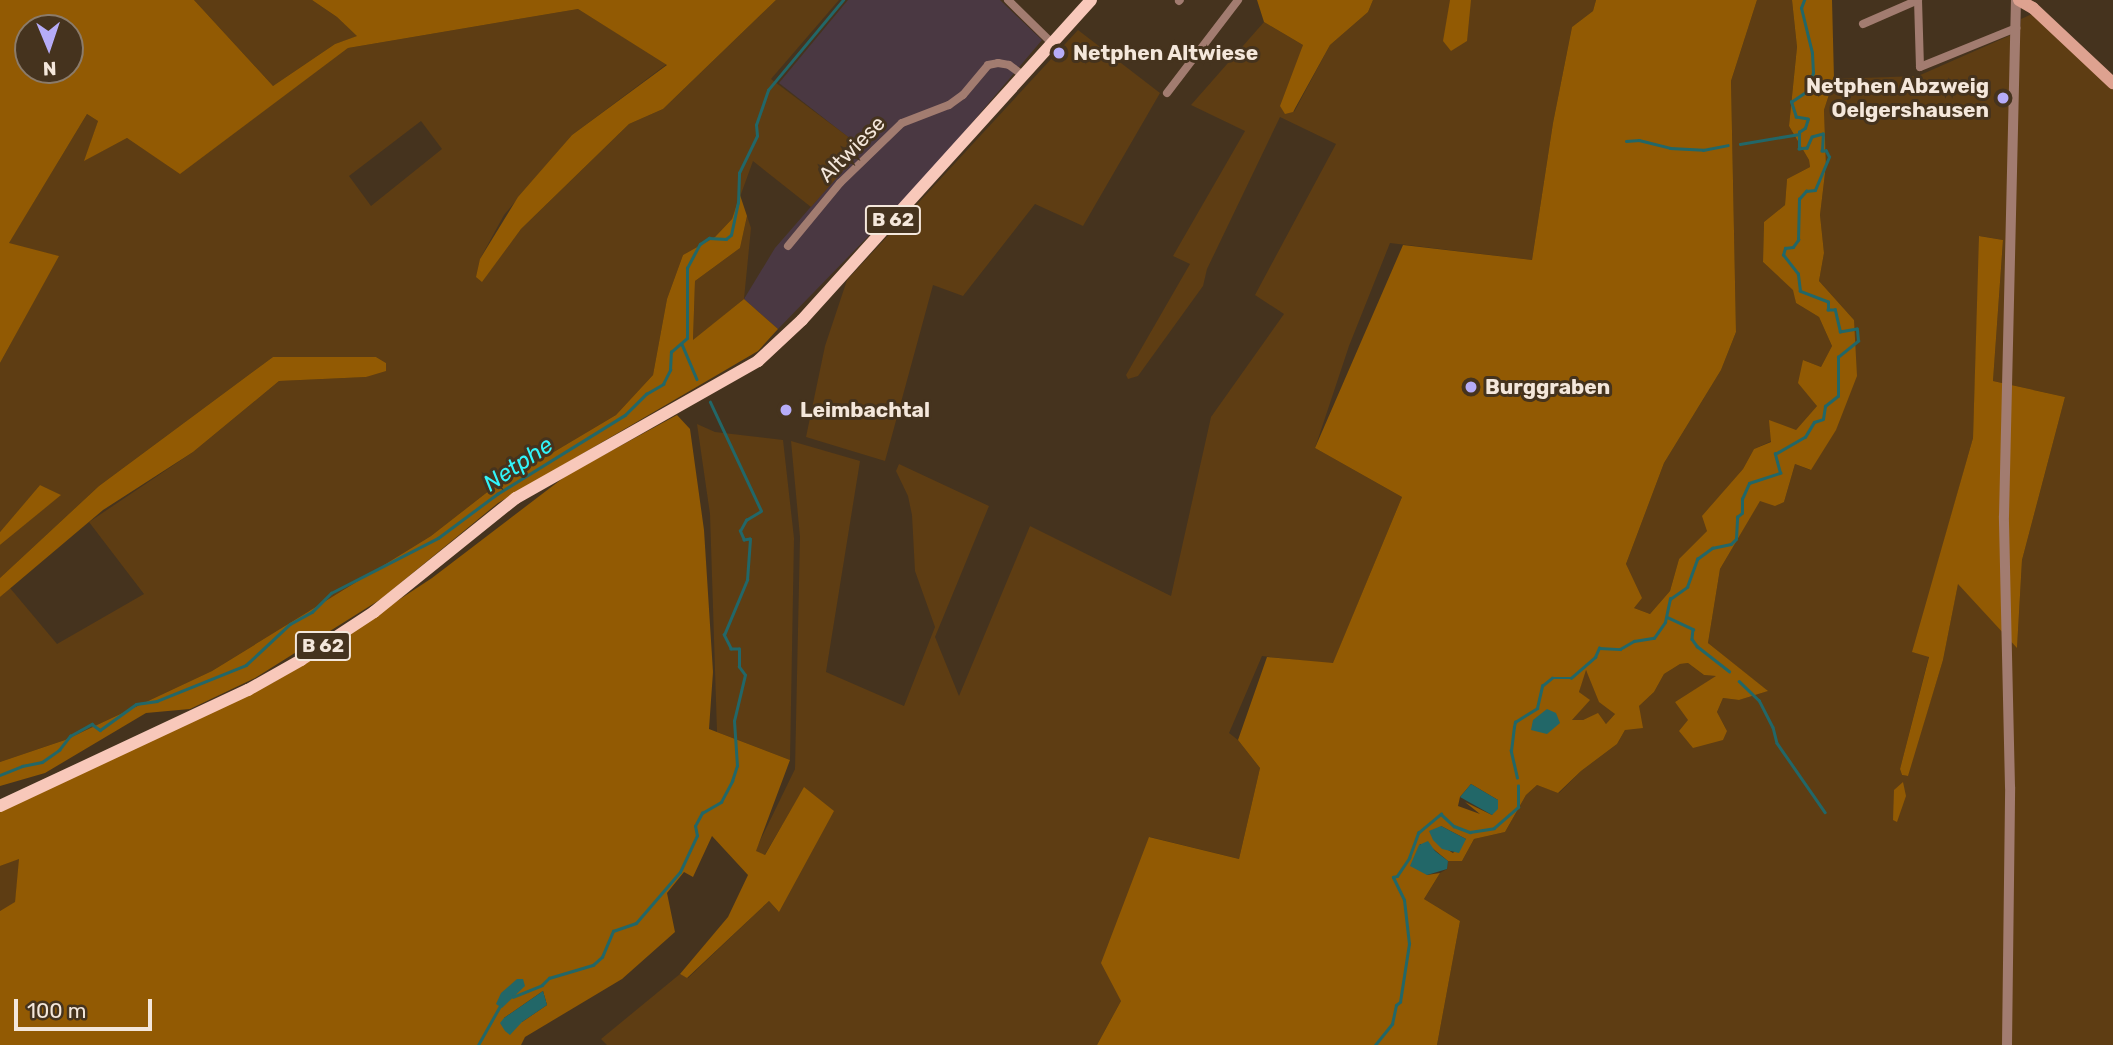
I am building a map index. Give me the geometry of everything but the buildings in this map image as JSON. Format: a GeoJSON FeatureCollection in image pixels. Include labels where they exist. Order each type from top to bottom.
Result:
{"type":"FeatureCollection","features":[{"type":"Feature","properties":{"kind":"main road","name":"B 62"},"geometry":{"type":"LineString","coordinates":[[0,806],[248,690],[301,660],[374,612],[516,498],[758,361],[802,320],[1091,0]]}},
{"type":"Feature","properties":{"kind":"main road"},"geometry":{"type":"LineString","coordinates":[[2018,0],[2045,20],[2113,83]]}},
{"type":"Feature","properties":{"kind":"street"},"geometry":{"type":"LineString","coordinates":[[1008,0],[1053,44]]}},
{"type":"Feature","properties":{"kind":"street"},"geometry":{"type":"LineString","coordinates":[[1167,93],[1238,0]]}},
{"type":"Feature","properties":{"kind":"street"},"geometry":{"type":"LineString","coordinates":[[1863,24],[1918,0],[1920,67],[2016,28]]}},
{"type":"Feature","properties":{"kind":"street"},"geometry":{"type":"LineString","coordinates":[[2007,1045],[2010,975],[2004,516],[2018,0]]}},
{"type":"Feature","properties":{"kind":"street","name":"Altwiese"},"geometry":{"type":"LineString","coordinates":[[788,246],[840,183],[902,123],[949,105],[963,95],[988,65],[1009,65],[1023,75]]}},
{"type":"Feature","properties":{"kind":"shaded area"},"geometry":{"type":"Polygon","coordinates":[[[0,0],[194,0],[273,86],[335,44],[357,36],[337,17],[312,0],[776,0],[663,109],[629,124],[521,229],[482,282],[476,277],[480,259],[518,197],[572,135],[667,65],[578,9],[348,48],[180,174],[127,138],[84,161],[98,121],[87,114],[9,243],[59,256],[0,363],[0,0]]]}},
{"type":"Feature","properties":{"kind":"shaded area"},"geometry":{"type":"Polygon","coordinates":[[[194,0],[312,0],[358,36],[335,44],[273,86],[194,0]]]}},
{"type":"Feature","properties":{"kind":"shaded area"},"geometry":{"type":"Polygon","coordinates":[[[776,0],[839,0],[771,79],[863,148],[811,207],[753,161],[732,219],[715,237],[683,255],[667,299],[653,375],[616,415],[490,490],[431,536],[212,671],[65,740],[0,762],[0,597],[10,588],[57,644],[144,594],[89,522],[193,452],[279,381],[366,377],[386,363],[376,357],[273,357],[99,486],[0,578],[0,545],[60,495],[40,485],[0,532],[0,363],[58,256],[8,244],[87,114],[98,121],[85,160],[127,138],[180,173],[348,48],[578,9],[667,64],[572,135],[504,215],[480,259],[482,281],[521,229],[629,124],[663,109],[776,0]],[[421,121],[349,176],[371,206],[442,149],[421,121]]]}},
{"type":"Feature","properties":{"kind":"shaded area"},"geometry":{"type":"Polygon","coordinates":[[[848,0],[1000,0],[1042,40],[927,176],[778,329],[744,299],[775,248],[862,148],[779,83],[848,0]]]}},
{"type":"Feature","properties":{"kind":"shaded area"},"geometry":{"type":"Polygon","coordinates":[[[1257,0],[1373,0],[1368,12],[1330,45],[1293,112],[1285,114],[1280,106],[1303,45],[1264,22],[1257,0]]]}},
{"type":"Feature","properties":{"kind":"shaded area"},"geometry":{"type":"Polygon","coordinates":[[[1373,0],[1596,0],[1593,11],[1572,27],[1553,123],[1532,260],[1390,243],[1349,346],[1315,448],[1402,497],[1333,664],[1262,656],[1229,733],[1260,768],[1239,859],[1150,837],[1121,1001],[1097,1045],[607,1045],[601,1039],[680,974],[688,978],[769,901],[778,911],[804,788],[764,856],[755,851],[795,769],[800,537],[791,441],[860,461],[826,672],[904,706],[935,627],[915,571],[912,515],[908,496],[896,471],[899,464],[989,506],[935,637],[959,696],[1030,526],[1171,596],[1211,417],[1284,314],[1255,295],[1336,144],[1280,117],[1207,269],[1203,286],[1138,376],[1128,379],[1126,375],[1190,264],[1173,256],[1245,131],[1191,105],[1264,22],[1303,45],[1294,112],[1330,45],[1368,12],[1373,0]]]}},
{"type":"Feature","properties":{"kind":"shaded area"},"geometry":{"type":"Polygon","coordinates":[[[1450,0],[1471,0],[1467,41],[1451,51],[1443,41],[1450,0]]]}},
{"type":"Feature","properties":{"kind":"shaded area"},"geometry":{"type":"Polygon","coordinates":[[[1596,0],[1757,0],[1731,81],[1736,332],[1721,370],[1664,463],[1626,564],[1642,598],[1634,608],[1650,614],[1670,591],[1679,559],[1707,531],[1702,516],[1743,469],[1754,449],[1771,442],[1769,420],[1796,430],[1817,406],[1798,383],[1803,360],[1821,367],[1832,346],[1819,317],[1796,303],[1793,290],[1763,262],[1764,222],[1785,205],[1787,179],[1810,167],[1809,160],[1789,126],[1797,47],[1792,0],[1832,0],[1834,79],[1824,110],[1826,165],[1820,215],[1824,253],[1819,281],[1854,320],[1857,376],[1836,430],[1811,470],[1795,464],[1784,502],[1775,506],[1760,501],[1720,569],[1708,643],[1768,691],[1739,700],[1723,698],[1717,712],[1727,731],[1723,740],[1693,748],[1679,731],[1688,720],[1675,702],[1716,676],[1704,675],[1688,663],[1680,664],[1664,674],[1654,692],[1639,706],[1643,728],[1625,730],[1617,744],[1581,771],[1558,793],[1537,785],[1526,795],[1505,832],[1474,839],[1462,861],[1448,861],[1431,847],[1420,844],[1417,854],[1427,875],[1440,873],[1424,899],[1460,921],[1437,1045],[1097,1045],[1121,1001],[1101,963],[1149,837],[1239,859],[1260,768],[1238,740],[1267,657],[1333,663],[1402,497],[1315,448],[1403,245],[1532,260],[1553,123],[1572,27],[1593,11],[1596,0]],[[1586,670],[1579,692],[1590,700],[1572,720],[1583,720],[1598,713],[1606,724],[1615,714],[1599,702],[1586,670]],[[1471,784],[1460,797],[1458,806],[1480,814],[1465,802],[1492,815],[1498,800],[1471,784]],[[1441,826],[1440,845],[1453,853],[1466,839],[1441,826]]]}},
{"type":"Feature","properties":{"kind":"shaded area"},"geometry":{"type":"Polygon","coordinates":[[[1757,0],[1792,0],[1797,47],[1789,126],[1809,160],[1810,167],[1787,179],[1785,205],[1764,222],[1763,262],[1794,290],[1796,303],[1819,317],[1832,346],[1821,367],[1803,360],[1817,406],[1796,430],[1754,449],[1743,469],[1712,505],[1707,531],[1679,559],[1670,591],[1650,614],[1634,608],[1626,564],[1664,463],[1721,370],[1736,332],[1731,81],[1757,0]]]}},
{"type":"Feature","properties":{"kind":"shaded area"},"geometry":{"type":"Polygon","coordinates":[[[2032,14],[2113,86],[2113,1045],[1437,1045],[1460,921],[1424,899],[1440,873],[1447,869],[1448,861],[1462,861],[1474,839],[1505,832],[1526,795],[1537,785],[1559,793],[1581,771],[1617,744],[1639,706],[1654,692],[1664,674],[1680,664],[1688,663],[1704,675],[1718,676],[1675,702],[1727,731],[1717,712],[1723,698],[1739,700],[1767,691],[1708,643],[1720,569],[1760,500],[1784,502],[1795,464],[1810,470],[1854,320],[1819,281],[1824,253],[1820,215],[1826,165],[1824,110],[1834,79],[1918,76],[2020,31],[2021,19],[2032,14]],[[1980,236],[1973,438],[1913,652],[1929,656],[1900,769],[1902,775],[1907,776],[1943,660],[1958,583],[2017,647],[2022,560],[2065,397],[1993,381],[2003,240],[1980,236]]]}},
{"type":"Feature","properties":{"kind":"shaded area"},"geometry":{"type":"Polygon","coordinates":[[[1078,30],[1160,93],[1083,226],[1035,204],[963,296],[933,285],[885,461],[806,437],[825,346],[847,280],[1078,30]]]}},
{"type":"Feature","properties":{"kind":"shaded area"},"geometry":{"type":"Polygon","coordinates":[[[740,195],[747,216],[740,248],[695,281],[693,340],[744,299],[778,329],[758,351],[498,503],[381,599],[255,678],[190,709],[146,713],[45,773],[0,786],[0,762],[65,740],[212,671],[431,536],[490,490],[616,415],[653,375],[667,299],[683,255],[715,237],[732,219],[740,195]]]}},
{"type":"Feature","properties":{"kind":"shaded area"},"geometry":{"type":"Polygon","coordinates":[[[747,216],[751,228],[744,299],[693,341],[695,281],[740,248],[747,216]]]}},
{"type":"Feature","properties":{"kind":"shaded area"},"geometry":{"type":"Polygon","coordinates":[[[1979,236],[2003,240],[1993,381],[2065,397],[2022,560],[2017,648],[1958,584],[1943,660],[1908,776],[1902,775],[1900,769],[1929,657],[1912,652],[1973,438],[1979,236]]]}},
{"type":"Feature","properties":{"kind":"shaded area"},"geometry":{"type":"Polygon","coordinates":[[[273,357],[376,357],[386,363],[386,371],[366,377],[279,381],[193,452],[103,510],[0,597],[0,578],[99,486],[273,357]]]}},
{"type":"Feature","properties":{"kind":"shaded area"},"geometry":{"type":"Polygon","coordinates":[[[677,415],[690,429],[704,530],[713,672],[709,729],[790,760],[756,851],[765,855],[804,787],[834,811],[779,912],[769,901],[687,978],[680,974],[728,917],[748,875],[712,836],[693,877],[684,872],[667,893],[675,932],[622,979],[525,1037],[521,1045],[0,1045],[0,911],[15,902],[19,859],[0,866],[0,811],[274,682],[432,578],[567,475],[677,415]],[[543,991],[504,1018],[522,1022],[547,1005],[543,991]]]}},
{"type":"Feature","properties":{"kind":"shaded area"},"geometry":{"type":"Polygon","coordinates":[[[697,424],[715,432],[783,440],[794,538],[790,760],[717,732],[710,514],[697,424]]]}},
{"type":"Feature","properties":{"kind":"shaded area"},"geometry":{"type":"Polygon","coordinates":[[[40,485],[61,495],[0,545],[0,532],[40,485]]]}},
{"type":"Feature","properties":{"kind":"shaded area"},"geometry":{"type":"Polygon","coordinates":[[[1585,669],[1615,714],[1606,724],[1598,714],[1571,721],[1589,700],[1579,692],[1585,669]]]}},
{"type":"Feature","properties":{"kind":"shaded area"},"geometry":{"type":"Polygon","coordinates":[[[1903,782],[1906,796],[1897,822],[1893,820],[1894,790],[1903,782]]]}},
{"type":"Feature","properties":{"kind":"shaded area"},"geometry":{"type":"Polygon","coordinates":[[[20,858],[15,903],[0,911],[0,866],[20,858]]]}},
{"type":"Feature","properties":{"kind":"water"},"geometry":{"type":"Polygon","coordinates":[[[1547,709],[1556,713],[1560,723],[1547,734],[1531,730],[1533,720],[1547,709]]]}},
{"type":"Feature","properties":{"kind":"water"},"geometry":{"type":"Polygon","coordinates":[[[1471,784],[1498,800],[1498,809],[1492,815],[1460,797],[1471,784]]]}},
{"type":"Feature","properties":{"kind":"water"},"geometry":{"type":"Polygon","coordinates":[[[1441,826],[1466,839],[1459,853],[1442,849],[1433,840],[1429,831],[1441,826]]]}},
{"type":"Feature","properties":{"kind":"water"},"geometry":{"type":"Polygon","coordinates":[[[1428,841],[1435,851],[1448,861],[1447,869],[1427,875],[1410,866],[1419,845],[1428,841]]]}},
{"type":"Feature","properties":{"kind":"water"},"geometry":{"type":"Polygon","coordinates":[[[517,979],[523,979],[525,986],[502,1008],[496,1004],[501,993],[517,979]]]}},
{"type":"Feature","properties":{"kind":"water"},"geometry":{"type":"Polygon","coordinates":[[[543,991],[547,1005],[522,1022],[510,1035],[505,1031],[500,1023],[504,1018],[543,991]]]}},
{"type":"Feature","properties":{"kind":"waterway","name":"Netphe"},"geometry":{"type":"LineString","coordinates":[[0,775],[42,762],[59,750],[70,736],[92,724],[100,730],[136,704],[157,701],[246,665],[290,624],[312,612],[331,593],[438,538],[497,494],[625,415],[646,394],[663,384],[670,370],[671,352],[687,338],[687,268],[700,244],[709,238],[726,239],[731,235],[738,203],[739,173],[757,136],[756,125],[768,90],[843,0]]}},
{"type":"Feature","properties":{"kind":"waterway"},"geometry":{"type":"LineString","coordinates":[[1517,778],[1511,751],[1515,722],[1537,708],[1542,686],[1552,678],[1571,678],[1595,657],[1599,648],[1620,649],[1634,641],[1654,638],[1665,622],[1670,599],[1687,587],[1697,559],[1712,548],[1731,544],[1736,539],[1737,517],[1742,513],[1742,499],[1749,483],[1780,473],[1775,454],[1805,437],[1814,422],[1823,419],[1825,406],[1838,396],[1838,357],[1858,341],[1857,329],[1840,332],[1835,310],[1828,310],[1828,302],[1800,291],[1798,274],[1783,255],[1785,248],[1793,247],[1798,240],[1799,199],[1806,191],[1815,190],[1829,157],[1826,151],[1822,151],[1823,134],[1812,137],[1807,148],[1799,149],[1799,132],[1805,128],[1808,119],[1796,117],[1791,102],[1806,92],[1813,73],[1812,53],[1801,8],[1804,0]]}},
{"type":"Feature","properties":{"kind":"waterway"},"geometry":{"type":"LineString","coordinates":[[1740,144],[1799,134]]}},
{"type":"Feature","properties":{"kind":"waterway"},"geometry":{"type":"LineString","coordinates":[[1626,141],[1639,140],[1670,148],[1703,150],[1728,145]]}},
{"type":"Feature","properties":{"kind":"waterway"},"geometry":{"type":"LineString","coordinates":[[682,344],[697,379]]}},
{"type":"Feature","properties":{"kind":"waterway"},"geometry":{"type":"LineString","coordinates":[[513,997],[542,985],[549,978],[593,965],[602,957],[613,931],[636,923],[680,872],[697,836],[695,826],[702,813],[721,802],[737,766],[734,721],[745,675],[739,667],[739,649],[731,649],[724,635],[747,580],[750,539],[744,540],[740,531],[746,520],[761,511],[710,402]]}},
{"type":"Feature","properties":{"kind":"waterway"},"geometry":{"type":"LineString","coordinates":[[1667,617],[1693,629],[1692,639],[1697,646],[1729,671]]}},
{"type":"Feature","properties":{"kind":"waterway"},"geometry":{"type":"LineString","coordinates":[[1739,681],[1759,700],[1773,727],[1777,743],[1825,812]]}},
{"type":"Feature","properties":{"kind":"waterway"},"geometry":{"type":"LineString","coordinates":[[1375,1045],[1392,1024],[1396,1005],[1400,1002],[1409,944],[1404,900],[1393,877],[1397,876],[1409,858],[1418,833],[1441,814],[1454,826],[1470,832],[1494,828],[1518,807],[1518,786]]}},
{"type":"Feature","properties":{"kind":"waterway"},"geometry":{"type":"LineString","coordinates":[[478,1045],[500,1006]]}},
{"type":"Feature","properties":{"kind":"place","name":"Netphen Altwiese"},"geometry":{"type":"Point","coordinates":[1059,53]}},
{"type":"Feature","properties":{"kind":"place","name":"Netphen Abzweig Oelgershausen"},"geometry":{"type":"Point","coordinates":[2003,98]}},
{"type":"Feature","properties":{"kind":"place","name":"Burggraben"},"geometry":{"type":"Point","coordinates":[1471,387]}},
{"type":"Feature","properties":{"kind":"place","name":"Leimbachtal"},"geometry":{"type":"Point","coordinates":[786,410]}}]}
